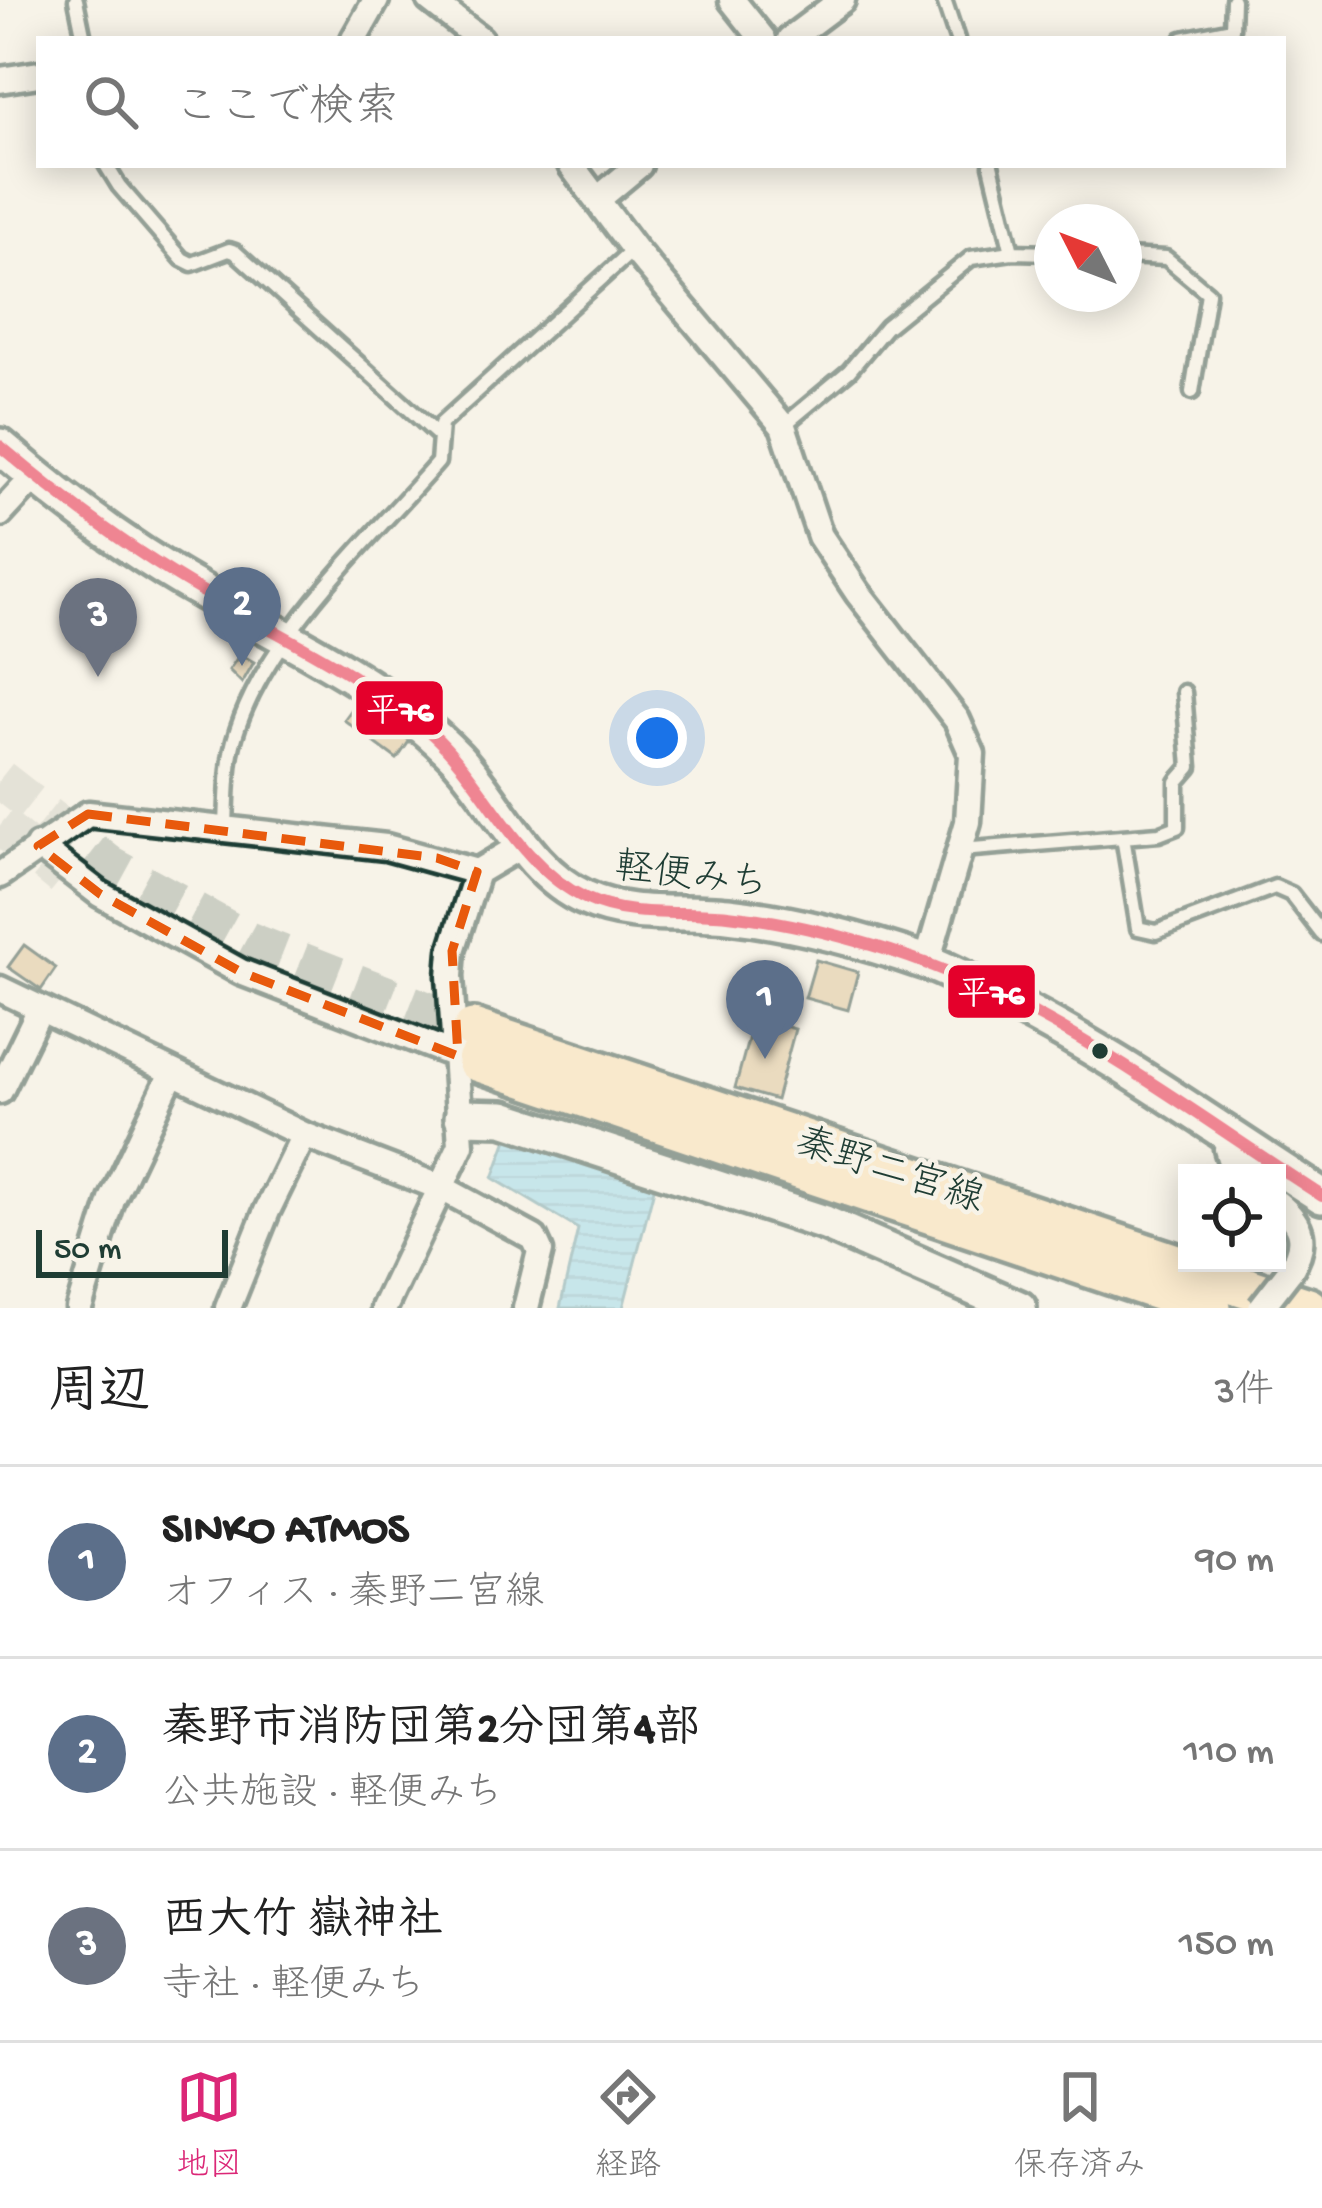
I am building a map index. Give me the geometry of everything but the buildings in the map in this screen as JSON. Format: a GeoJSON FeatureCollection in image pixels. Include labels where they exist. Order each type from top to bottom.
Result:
{"type":"FeatureCollection","features":[{"type":"Feature","properties":{"kind":"main road","name":"秦野二宮線"},"geometry":{"type":"LineString","coordinates":[[469,1049],[1211,1308]]}},
{"type":"Feature","properties":{"kind":"main road","name":"秦野二宮線"},"geometry":{"type":"LineString","coordinates":[[469,1049],[1308,1308]]}},
{"type":"Feature","properties":{"kind":"street"},"geometry":{"type":"LineString","coordinates":[[356,36],[376,0]]}},
{"type":"Feature","properties":{"kind":"street"},"geometry":{"type":"LineString","coordinates":[[430,0],[476,36]]}},
{"type":"Feature","properties":{"kind":"street"},"geometry":{"type":"LineString","coordinates":[[732,0],[761,36]]}},
{"type":"Feature","properties":{"kind":"street"},"geometry":{"type":"LineString","coordinates":[[794,36],[842,0]]}},
{"type":"Feature","properties":{"kind":"street"},"geometry":{"type":"LineString","coordinates":[[0,80],[36,74]]}},
{"type":"Feature","properties":{"kind":"street"},"geometry":{"type":"LineString","coordinates":[[573,168],[634,250],[783,426],[820,536],[957,720],[972,754],[968,822],[927,962]]}},
{"type":"Feature","properties":{"kind":"street"},"geometry":{"type":"LineString","coordinates":[[598,199],[635,168]]}},
{"type":"Feature","properties":{"kind":"street","name":"軽便みち"},"geometry":{"type":"LineString","coordinates":[[0,446],[35,476],[203,592],[285,637],[416,720],[458,760],[552,877],[578,896],[604,907],[730,915],[839,937],[927,962],[1054,1024],[1322,1196]]}},
{"type":"Feature","properties":{"kind":"street"},"geometry":{"type":"LineString","coordinates":[[0,514],[35,476]]}},
{"type":"Feature","properties":{"kind":"street"},"geometry":{"type":"LineString","coordinates":[[0,875],[88,814],[386,847],[477,872]]}},
{"type":"Feature","properties":{"kind":"street"},"geometry":{"type":"LineString","coordinates":[[384,1308],[461,1145],[469,1049],[450,976],[452,951],[477,872],[524,844]]}},
{"type":"Feature","properties":{"kind":"street"},"geometry":{"type":"LineString","coordinates":[[38,846],[100,894],[241,972],[469,1049]]}},
{"type":"Feature","properties":{"kind":"street"},"geometry":{"type":"LineString","coordinates":[[0,989],[304,1135],[442,1188],[534,1238],[540,1251],[526,1308]]}},
{"type":"Feature","properties":{"kind":"street"},"geometry":{"type":"LineString","coordinates":[[0,1091],[40,1010]]}},
{"type":"Feature","properties":{"kind":"street"},"geometry":{"type":"LineString","coordinates":[[79,1308],[112,1200],[172,1073]]}},
{"type":"Feature","properties":{"kind":"street"},"geometry":{"type":"LineString","coordinates":[[462,1118],[503,1118],[825,1223],[1019,1308]]}},
{"type":"Feature","properties":{"kind":"street"},"geometry":{"type":"LineString","coordinates":[[228,1308],[304,1135]]}},
{"type":"Feature","properties":{"kind":"street"},"geometry":{"type":"LineString","coordinates":[[1232,1164],[1226,1149],[1233,1139]]}},
{"type":"Feature","properties":{"kind":"street"},"geometry":{"type":"LineString","coordinates":[[1261,1308],[1300,1256],[1303,1237],[1298,1220],[1286,1210]]}},
{"type":"Feature","properties":{"kind":"lane"},"geometry":{"type":"LineString","coordinates":[[76,0],[83,36]]}},
{"type":"Feature","properties":{"kind":"lane"},"geometry":{"type":"LineString","coordinates":[[944,0],[956,36]]}},
{"type":"Feature","properties":{"kind":"lane"},"geometry":{"type":"LineString","coordinates":[[1197,36],[1232,29],[1233,0]]}},
{"type":"Feature","properties":{"kind":"lane"},"geometry":{"type":"LineString","coordinates":[[108,168],[182,260],[192,264],[235,252],[438,435]]}},
{"type":"Feature","properties":{"kind":"lane"},"geometry":{"type":"LineString","coordinates":[[993,168],[1012,252]]}},
{"type":"Feature","properties":{"kind":"lane"},"geometry":{"type":"LineString","coordinates":[[226,826],[231,753],[250,694],[285,637],[438,463],[441,424],[634,250]]}},
{"type":"Feature","properties":{"kind":"lane"},"geometry":{"type":"LineString","coordinates":[[783,426],[849,371],[886,327],[971,258],[1034,253]]}},
{"type":"Feature","properties":{"kind":"lane"},"geometry":{"type":"LineString","coordinates":[[1142,257],[1166,258],[1208,293],[1192,392]]}},
{"type":"Feature","properties":{"kind":"lane"},"geometry":{"type":"LineString","coordinates":[[960,850],[1159,834],[1177,827],[1177,782],[1190,767],[1184,692]]}},
{"type":"Feature","properties":{"kind":"lane"},"geometry":{"type":"LineString","coordinates":[[1124,837],[1138,928],[1156,932],[1275,887],[1291,894],[1322,934]]}},
{"type":"Feature","properties":{"kind":"highlighted area"},"geometry":{"type":"Polygon","coordinates":[[[88,814],[437,858],[477,872],[452,951],[458,1056],[241,972],[100,894],[38,846],[88,814]]]}},
{"type":"Feature","properties":{"kind":"water"},"geometry":{"type":"Polygon","coordinates":[[[508,1137],[655,1185],[623,1308],[560,1308],[578,1229],[493,1178],[508,1137]]]}},
{"type":"Feature","properties":{"kind":"tunnel"},"geometry":{"type":"LineString","coordinates":[[0,779],[111,866],[248,941],[473,1029]]}},
{"type":"Feature","properties":{"kind":"tunnel"},"geometry":{"type":"LineString","coordinates":[[0,825],[63,877]]}},
{"type":"Feature","properties":{"kind":"transit line","name":"平76"},"geometry":{"type":"LineString","coordinates":[[0,446],[153,561],[323,658],[406,712],[451,753],[540,865],[585,898],[619,909],[782,923],[932,966],[991,991],[1105,1054],[1322,1196]]}},
{"type":"Feature","properties":{"kind":"place","name":"秦野市消防団第2分団第4部"},"geometry":{"type":"Point","coordinates":[242,666]}},
{"type":"Feature","properties":{"kind":"place","name":"西大竹 嶽神社"},"geometry":{"type":"Point","coordinates":[98,677]}},
{"type":"Feature","properties":{"kind":"place","name":"SINKO ATMOS"},"geometry":{"type":"Point","coordinates":[765,1059]}}]}
